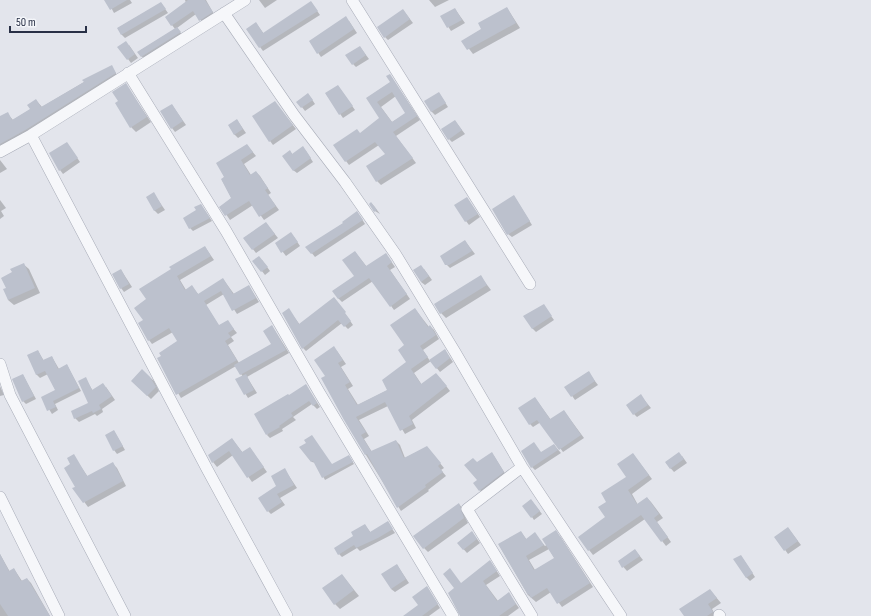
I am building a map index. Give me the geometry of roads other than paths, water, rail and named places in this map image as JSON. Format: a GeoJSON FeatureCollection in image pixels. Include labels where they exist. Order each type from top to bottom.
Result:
{"type":"FeatureCollection","features":[{"type":"Feature","properties":{"kind":"street"},"geometry":{"type":"LineString","coordinates":[[0,152],[32,135],[245,0]]}},
{"type":"Feature","properties":{"kind":"street"},"geometry":{"type":"LineString","coordinates":[[352,0],[530,284]]}},
{"type":"Feature","properties":{"kind":"street"},"geometry":{"type":"LineString","coordinates":[[224,13],[294,115],[345,182],[396,255],[455,352],[522,468],[621,616]]}},
{"type":"Feature","properties":{"kind":"street"},"geometry":{"type":"LineString","coordinates":[[128,73],[226,231],[319,392],[453,616]]}},
{"type":"Feature","properties":{"kind":"street"},"geometry":{"type":"LineString","coordinates":[[32,135],[287,616]]}},
{"type":"Feature","properties":{"kind":"street"},"geometry":{"type":"LineString","coordinates":[[0,364],[10,395],[125,616]]}},
{"type":"Feature","properties":{"kind":"street"},"geometry":{"type":"LineString","coordinates":[[522,468],[467,509],[532,616]]}},
{"type":"Feature","properties":{"kind":"street"},"geometry":{"type":"LineString","coordinates":[[0,496],[59,616]]}}]}
